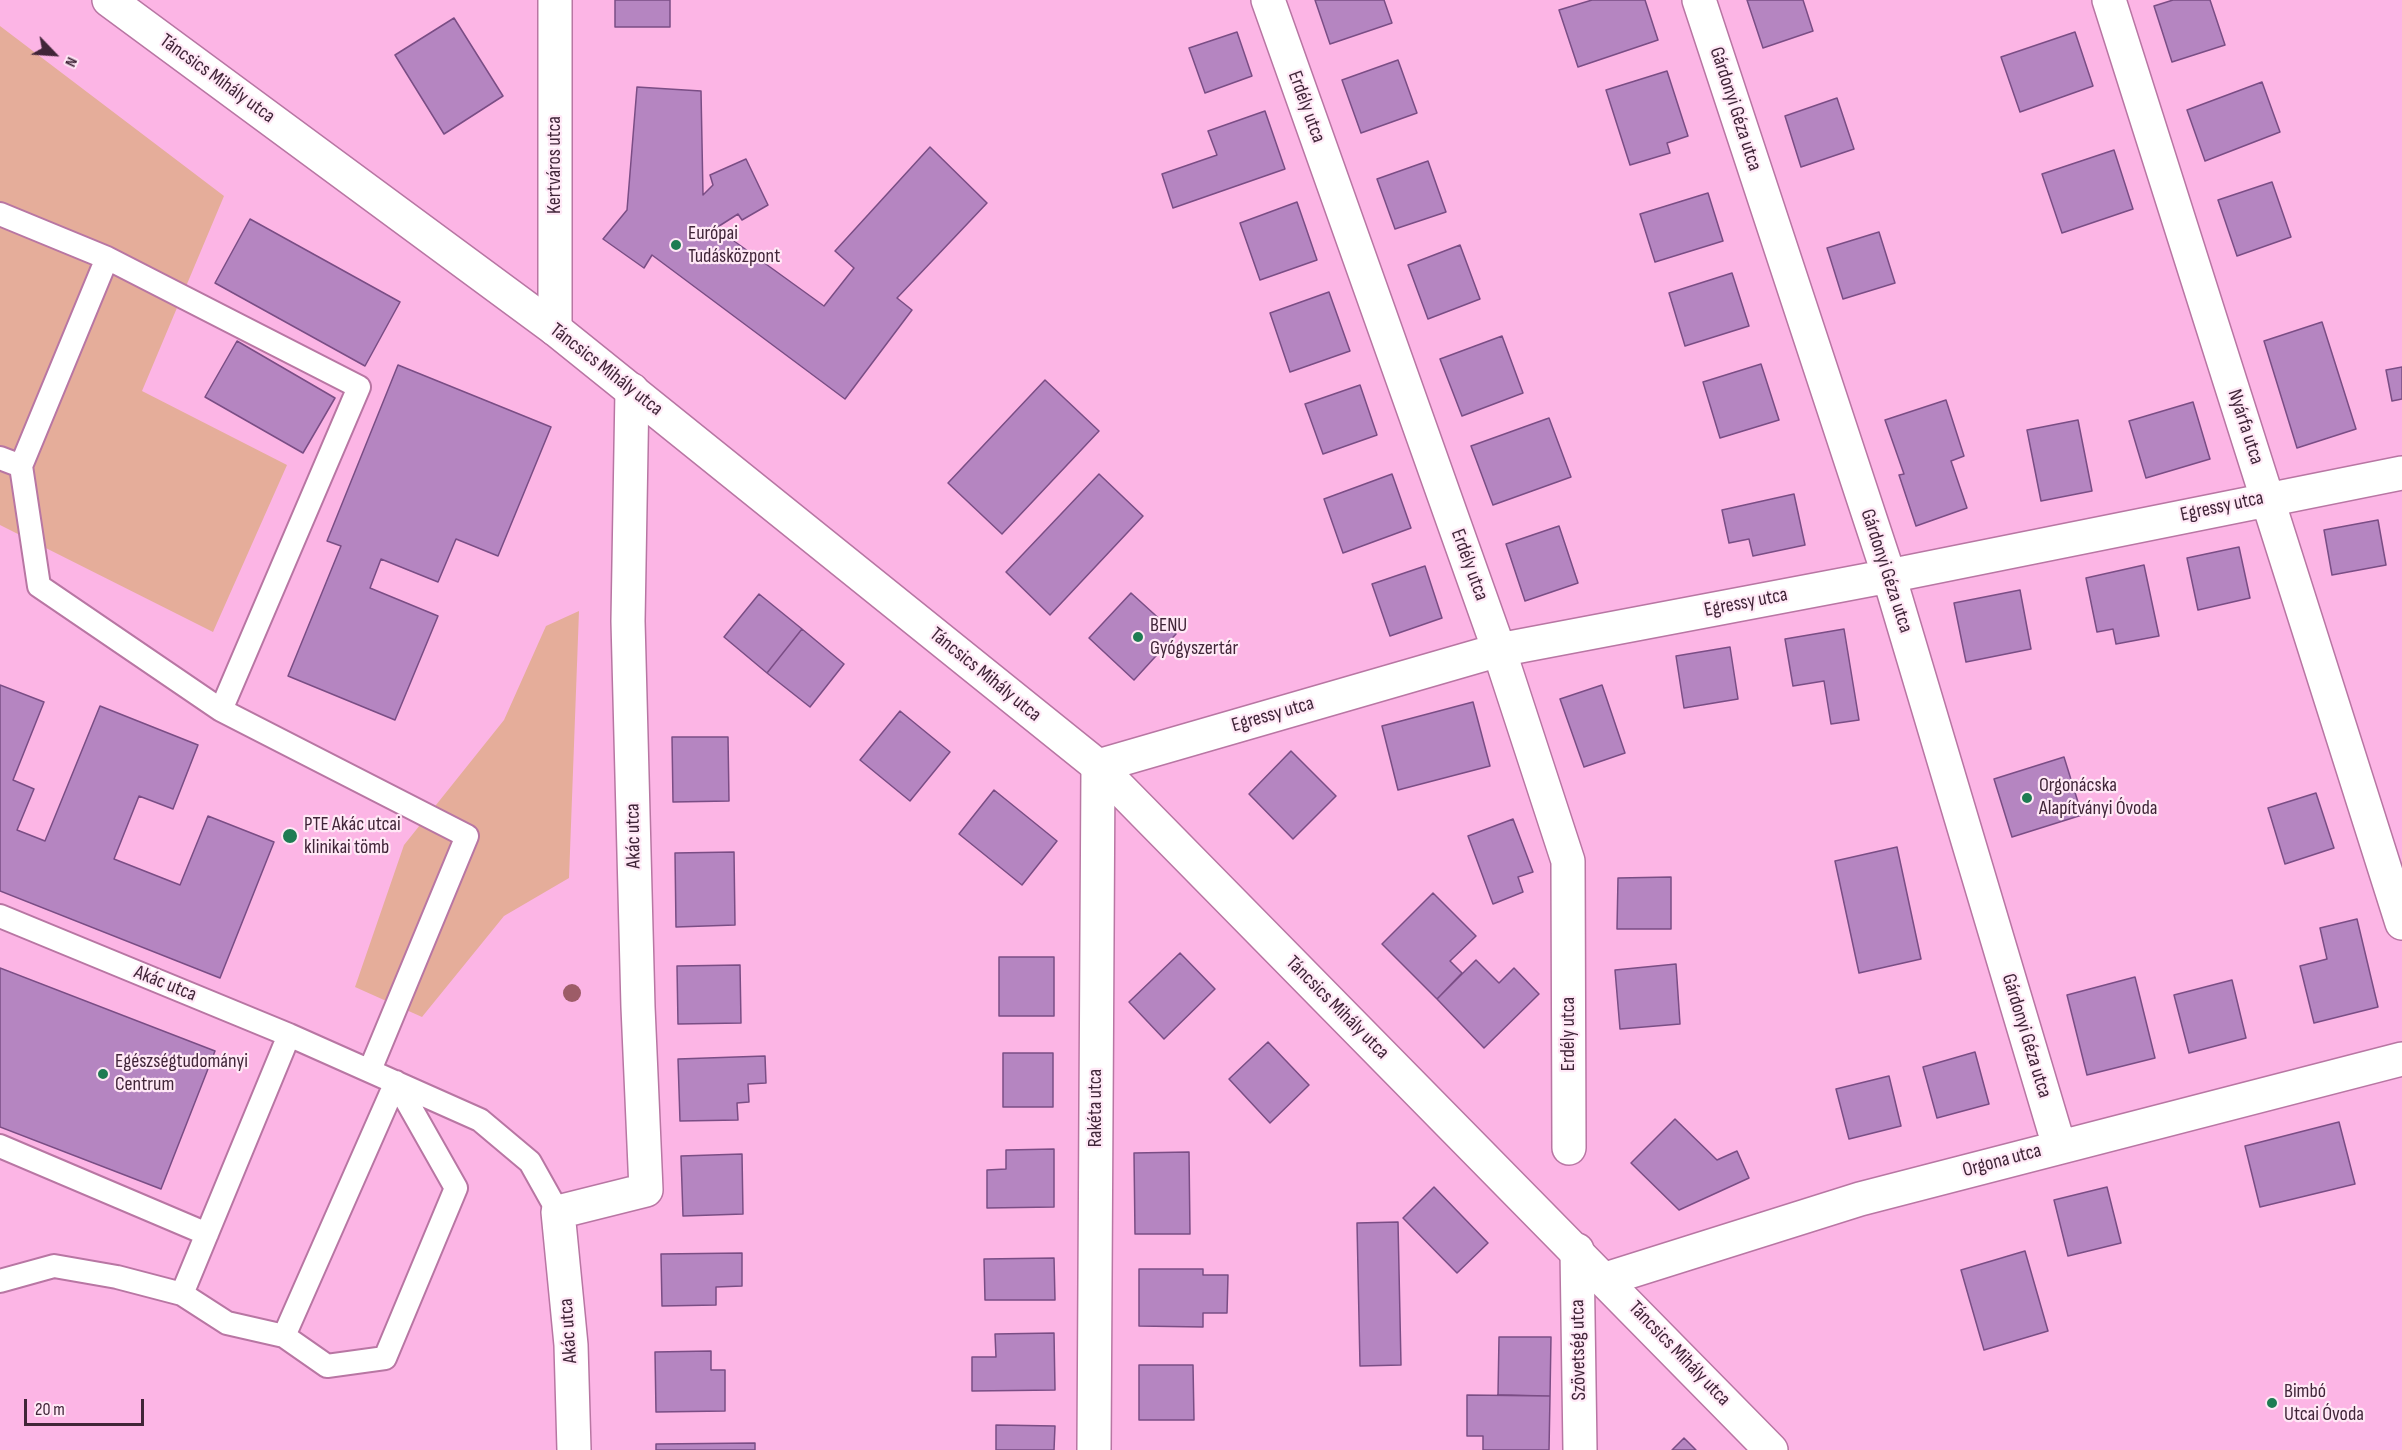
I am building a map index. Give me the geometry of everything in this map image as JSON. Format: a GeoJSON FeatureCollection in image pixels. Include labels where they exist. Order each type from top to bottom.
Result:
{"type":"FeatureCollection","features":[{"type":"Feature","properties":{"kind":"street","name":"Táncsics Mihály utca"},"geometry":{"type":"LineString","coordinates":[[109,0],[555,329],[1098,766],[1606,1279],[1771,1450]]}},
{"type":"Feature","properties":{"kind":"street","name":"Kertváros utca"},"geometry":{"type":"LineString","coordinates":[[555,0],[555,329]]}},
{"type":"Feature","properties":{"kind":"street","name":"Erdély utca"},"geometry":{"type":"LineString","coordinates":[[1268,0],[1499,650],[1568,861],[1569,1148]]}},
{"type":"Feature","properties":{"kind":"street","name":"Gárdonyi Géza utca"},"geometry":{"type":"LineString","coordinates":[[1699,0],[1889,576],[2059,1146]]}},
{"type":"Feature","properties":{"kind":"street","name":"Nyárfa utca"},"geometry":{"type":"LineString","coordinates":[[2109,0],[2402,923]]}},
{"type":"Feature","properties":{"kind":"street","name":"Akác utca"},"geometry":{"type":"LineString","coordinates":[[574,1450],[572,1345],[558,1212],[646,1190],[638,1007],[628,621],[632,390]]}},
{"type":"Feature","properties":{"kind":"street","name":"Egressy utca"},"geometry":{"type":"LineString","coordinates":[[1098,766],[1499,650],[1889,576],[2402,472]]}},
{"type":"Feature","properties":{"kind":"street","name":"Rakéta utca"},"geometry":{"type":"LineString","coordinates":[[1094,1450],[1098,766]]}},
{"type":"Feature","properties":{"kind":"street","name":"Orgona utca"},"geometry":{"type":"LineString","coordinates":[[1606,1279],[1860,1199],[2402,1059]]}},
{"type":"Feature","properties":{"kind":"street","name":"Szövetség utca"},"geometry":{"type":"LineString","coordinates":[[1577,1250],[1580,1450]]}},
{"type":"Feature","properties":{"kind":"lane"},"geometry":{"type":"LineString","coordinates":[[0,214],[107,258],[359,387],[221,710]]}},
{"type":"Feature","properties":{"kind":"lane"},"geometry":{"type":"LineString","coordinates":[[107,258],[10,462],[39,586],[221,710],[468,836],[370,1070]]}},
{"type":"Feature","properties":{"kind":"lane","name":"Akác utca"},"geometry":{"type":"LineString","coordinates":[[0,915],[289,1035],[480,1120],[530,1162],[558,1212]]}},
{"type":"Feature","properties":{"kind":"lane"},"geometry":{"type":"LineString","coordinates":[[182,1294],[289,1035]]}},
{"type":"Feature","properties":{"kind":"lane"},"geometry":{"type":"LineString","coordinates":[[284,1336],[396,1082]]}},
{"type":"Feature","properties":{"kind":"lane"},"geometry":{"type":"LineString","coordinates":[[0,1281],[54,1266],[117,1277],[182,1294],[226,1323],[284,1336],[327,1366],[385,1358],[456,1188],[396,1082]]}},
{"type":"Feature","properties":{"kind":"lane"},"geometry":{"type":"LineString","coordinates":[[0,1146],[207,1234]]}},
{"type":"Feature","properties":{"kind":"shaded area"},"geometry":{"type":"Polygon","coordinates":[[[0,26],[224,196],[142,391],[287,465],[213,632],[0,525],[0,26]]]}},
{"type":"Feature","properties":{"kind":"shaded area"},"geometry":{"type":"Polygon","coordinates":[[[579,611],[569,878],[504,916],[422,1017],[355,987],[404,845],[504,720],[546,626],[579,611]]]}},
{"type":"Feature","properties":{"kind":"building"},"geometry":{"type":"Polygon","coordinates":[[[615,0],[670,0],[670,27],[615,27],[615,0]]]}},
{"type":"Feature","properties":{"kind":"building"},"geometry":{"type":"Polygon","coordinates":[[[1315,0],[1384,0],[1392,23],[1330,44],[1315,0]]]}},
{"type":"Feature","properties":{"kind":"building"},"geometry":{"type":"Polygon","coordinates":[[[1592,0],[1645,0],[1658,40],[1578,67],[1559,10],[1592,0]]]}},
{"type":"Feature","properties":{"kind":"building"},"geometry":{"type":"Polygon","coordinates":[[[1747,0],[1803,0],[1813,31],[1763,48],[1747,0]]]}},
{"type":"Feature","properties":{"kind":"building"},"geometry":{"type":"Polygon","coordinates":[[[2173,0],[2210,0],[2225,45],[2172,62],[2154,6],[2173,0]]]}},
{"type":"Feature","properties":{"kind":"building"},"geometry":{"type":"Polygon","coordinates":[[[454,18],[503,96],[444,134],[395,55],[454,18]]]}},
{"type":"Feature","properties":{"kind":"building"},"geometry":{"type":"Polygon","coordinates":[[[1237,32],[1252,76],[1205,93],[1189,48],[1237,32]]]}},
{"type":"Feature","properties":{"kind":"building"},"geometry":{"type":"Polygon","coordinates":[[[2075,32],[2093,86],[2020,112],[2001,57],[2075,32]]]}},
{"type":"Feature","properties":{"kind":"building"},"geometry":{"type":"Polygon","coordinates":[[[1398,60],[1417,113],[1361,133],[1342,80],[1398,60]]]}},
{"type":"Feature","properties":{"kind":"building"},"geometry":{"type":"Polygon","coordinates":[[[1667,71],[1688,136],[1667,143],[1670,153],[1630,165],[1606,90],[1667,71]]]}},
{"type":"Feature","properties":{"kind":"building"},"geometry":{"type":"Polygon","coordinates":[[[2262,82],[2280,132],[2205,161],[2187,110],[2262,82]]]}},
{"type":"Feature","properties":{"kind":"building","name":"Európai Tudásközpont"},"geometry":{"type":"Polygon","coordinates":[[[637,87],[701,91],[703,195],[713,185],[710,175],[746,159],[768,205],[742,220],[738,214],[716,228],[824,306],[854,268],[835,251],[930,147],[987,203],[897,298],[912,310],[845,399],[652,255],[644,268],[603,239],[627,210],[637,87]]]}},
{"type":"Feature","properties":{"kind":"building"},"geometry":{"type":"Polygon","coordinates":[[[1837,98],[1854,149],[1801,167],[1785,116],[1837,98]]]}},
{"type":"Feature","properties":{"kind":"building"},"geometry":{"type":"Polygon","coordinates":[[[1265,111],[1285,169],[1173,208],[1162,174],[1217,155],[1208,131],[1265,111]]]}},
{"type":"Feature","properties":{"kind":"building"},"geometry":{"type":"Polygon","coordinates":[[[2114,150],[2133,209],[2062,233],[2042,174],[2114,150]]]}},
{"type":"Feature","properties":{"kind":"building"},"geometry":{"type":"Polygon","coordinates":[[[1428,161],[1446,212],[1395,229],[1377,179],[1428,161]]]}},
{"type":"Feature","properties":{"kind":"building"},"geometry":{"type":"Polygon","coordinates":[[[2272,182],[2291,237],[2237,256],[2218,200],[2272,182]]]}},
{"type":"Feature","properties":{"kind":"building"},"geometry":{"type":"Polygon","coordinates":[[[1708,193],[1723,241],[1655,262],[1640,214],[1708,193]]]}},
{"type":"Feature","properties":{"kind":"building"},"geometry":{"type":"Polygon","coordinates":[[[1297,202],[1317,260],[1260,280],[1240,223],[1297,202]]]}},
{"type":"Feature","properties":{"kind":"building"},"geometry":{"type":"Polygon","coordinates":[[[250,219],[400,302],[365,366],[215,283],[250,219]]]}},
{"type":"Feature","properties":{"kind":"building"},"geometry":{"type":"Polygon","coordinates":[[[1879,232],[1895,283],[1843,299],[1827,248],[1879,232]]]}},
{"type":"Feature","properties":{"kind":"building"},"geometry":{"type":"Polygon","coordinates":[[[1460,245],[1480,299],[1428,319],[1408,265],[1460,245]]]}},
{"type":"Feature","properties":{"kind":"building"},"geometry":{"type":"Polygon","coordinates":[[[1732,273],[1749,326],[1685,346],[1669,293],[1732,273]]]}},
{"type":"Feature","properties":{"kind":"building"},"geometry":{"type":"Polygon","coordinates":[[[1329,292],[1350,351],[1290,372],[1270,313],[1329,292]]]}},
{"type":"Feature","properties":{"kind":"building"},"geometry":{"type":"Polygon","coordinates":[[[2322,322],[2356,429],[2297,448],[2264,341],[2322,322]]]}},
{"type":"Feature","properties":{"kind":"building"},"geometry":{"type":"Polygon","coordinates":[[[1502,336],[1523,393],[1462,416],[1440,359],[1502,336]]]}},
{"type":"Feature","properties":{"kind":"building"},"geometry":{"type":"Polygon","coordinates":[[[237,341],[335,398],[303,453],[205,397],[237,341]]]}},
{"type":"Feature","properties":{"kind":"building"},"geometry":{"type":"Polygon","coordinates":[[[1761,364],[1779,420],[1720,438],[1703,382],[1761,364]]]}},
{"type":"Feature","properties":{"kind":"building"},"geometry":{"type":"Polygon","coordinates":[[[398,365],[551,427],[498,556],[456,539],[438,582],[381,559],[370,588],[438,616],[395,720],[288,676],[341,546],[327,541],[398,365]]]}},
{"type":"Feature","properties":{"kind":"building"},"geometry":{"type":"Polygon","coordinates":[[[2402,367],[2402,399],[2392,401],[2386,370],[2402,367]]]}},
{"type":"Feature","properties":{"kind":"building"},"geometry":{"type":"Polygon","coordinates":[[[1045,380],[1099,431],[1002,534],[948,483],[1045,380]]]}},
{"type":"Feature","properties":{"kind":"building"},"geometry":{"type":"Polygon","coordinates":[[[1360,385],[1377,435],[1323,454],[1305,404],[1360,385]]]}},
{"type":"Feature","properties":{"kind":"building"},"geometry":{"type":"Polygon","coordinates":[[[1946,400],[1964,456],[1951,461],[1967,508],[1916,526],[1899,475],[1904,474],[1885,420],[1946,400]]]}},
{"type":"Feature","properties":{"kind":"building"},"geometry":{"type":"Polygon","coordinates":[[[2193,402],[2210,459],[2146,478],[2129,421],[2193,402]]]}},
{"type":"Feature","properties":{"kind":"building"},"geometry":{"type":"Polygon","coordinates":[[[1549,418],[1571,477],[1493,505],[1471,446],[1549,418]]]}},
{"type":"Feature","properties":{"kind":"building"},"geometry":{"type":"Polygon","coordinates":[[[2078,420],[2092,491],[2041,501],[2027,430],[2078,420]]]}},
{"type":"Feature","properties":{"kind":"building"},"geometry":{"type":"Polygon","coordinates":[[[1099,474],[1143,516],[1050,615],[1006,572],[1099,474]]]}},
{"type":"Feature","properties":{"kind":"building"},"geometry":{"type":"Polygon","coordinates":[[[1392,474],[1411,528],[1343,553],[1324,499],[1392,474]]]}},
{"type":"Feature","properties":{"kind":"building"},"geometry":{"type":"Polygon","coordinates":[[[1794,494],[1805,545],[1753,556],[1749,539],[1729,543],[1722,510],[1794,494]]]}},
{"type":"Feature","properties":{"kind":"building"},"geometry":{"type":"Polygon","coordinates":[[[2378,520],[2386,565],[2332,575],[2324,530],[2378,520]]]}},
{"type":"Feature","properties":{"kind":"building"},"geometry":{"type":"Polygon","coordinates":[[[1559,526],[1578,583],[1525,601],[1506,544],[1559,526]]]}},
{"type":"Feature","properties":{"kind":"building"},"geometry":{"type":"Polygon","coordinates":[[[2239,547],[2250,598],[2198,610],[2187,558],[2239,547]]]}},
{"type":"Feature","properties":{"kind":"building"},"geometry":{"type":"Polygon","coordinates":[[[2144,565],[2159,636],[2116,644],[2113,629],[2097,632],[2086,578],[2144,565]]]}},
{"type":"Feature","properties":{"kind":"building"},"geometry":{"type":"Polygon","coordinates":[[[1425,566],[1442,618],[1390,636],[1372,584],[1425,566]]]}},
{"type":"Feature","properties":{"kind":"building"},"geometry":{"type":"Polygon","coordinates":[[[2020,590],[2031,649],[1966,662],[1954,603],[2020,590]]]}},
{"type":"Feature","properties":{"kind":"building"},"geometry":{"type":"Polygon","coordinates":[[[1131,593],[1176,634],[1134,680],[1089,638],[1131,593]]]}},
{"type":"Feature","properties":{"kind":"building"},"geometry":{"type":"Polygon","coordinates":[[[759,594],[802,629],[767,673],[724,637],[759,594]]]}},
{"type":"Feature","properties":{"kind":"building"},"geometry":{"type":"Polygon","coordinates":[[[802,629],[844,664],[810,707],[767,673],[802,629]]]}},
{"type":"Feature","properties":{"kind":"building"},"geometry":{"type":"Polygon","coordinates":[[[1844,629],[1859,720],[1831,724],[1824,681],[1793,686],[1785,639],[1844,629]]]}},
{"type":"Feature","properties":{"kind":"building"},"geometry":{"type":"Polygon","coordinates":[[[1730,647],[1738,699],[1684,708],[1676,656],[1730,647]]]}},
{"type":"Feature","properties":{"kind":"building"},"geometry":{"type":"Polygon","coordinates":[[[0,685],[44,702],[13,780],[34,789],[17,830],[45,841],[100,706],[198,745],[173,809],[139,796],[114,859],[180,885],[208,816],[274,842],[220,978],[0,891],[0,685]]]}},
{"type":"Feature","properties":{"kind":"building"},"geometry":{"type":"Polygon","coordinates":[[[1602,685],[1625,753],[1584,767],[1560,699],[1602,685]]]}},
{"type":"Feature","properties":{"kind":"building"},"geometry":{"type":"Polygon","coordinates":[[[1473,702],[1490,766],[1398,790],[1382,726],[1473,702]]]}},
{"type":"Feature","properties":{"kind":"building"},"geometry":{"type":"Polygon","coordinates":[[[900,711],[950,752],[910,801],[860,760],[900,711]]]}},
{"type":"Feature","properties":{"kind":"building"},"geometry":{"type":"Polygon","coordinates":[[[672,737],[728,737],[729,801],[673,802],[672,737]]]}},
{"type":"Feature","properties":{"kind":"building"},"geometry":{"type":"Polygon","coordinates":[[[1291,751],[1336,796],[1293,839],[1249,794],[1291,751]]]}},
{"type":"Feature","properties":{"kind":"building"},"geometry":{"type":"Polygon","coordinates":[[[2064,757],[2082,815],[2012,837],[1994,779],[2064,757]]]}},
{"type":"Feature","properties":{"kind":"building"},"geometry":{"type":"Polygon","coordinates":[[[994,790],[1057,841],[1022,885],[959,834],[994,790]]]}},
{"type":"Feature","properties":{"kind":"building"},"geometry":{"type":"Polygon","coordinates":[[[2316,793],[2334,848],[2285,864],[2268,808],[2316,793]]]}},
{"type":"Feature","properties":{"kind":"building"},"geometry":{"type":"Polygon","coordinates":[[[1513,819],[1533,872],[1518,877],[1523,892],[1493,904],[1468,836],[1513,819]]]}},
{"type":"Feature","properties":{"kind":"building"},"geometry":{"type":"Polygon","coordinates":[[[1897,847],[1921,959],[1859,973],[1835,861],[1897,847]]]}},
{"type":"Feature","properties":{"kind":"building"},"geometry":{"type":"Polygon","coordinates":[[[734,852],[735,925],[676,927],[675,853],[734,852]]]}},
{"type":"Feature","properties":{"kind":"building"},"geometry":{"type":"Polygon","coordinates":[[[1671,877],[1671,929],[1617,929],[1618,878],[1671,877]]]}},
{"type":"Feature","properties":{"kind":"building"},"geometry":{"type":"Polygon","coordinates":[[[1433,893],[1476,936],[1450,961],[1462,973],[1437,999],[1382,944],[1433,893]]]}},
{"type":"Feature","properties":{"kind":"building"},"geometry":{"type":"Polygon","coordinates":[[[2357,919],[2378,1007],[2314,1023],[2300,966],[2327,959],[2320,928],[2357,919]]]}},
{"type":"Feature","properties":{"kind":"building"},"geometry":{"type":"Polygon","coordinates":[[[1180,953],[1215,989],[1164,1039],[1129,1002],[1180,953]]]}},
{"type":"Feature","properties":{"kind":"building"},"geometry":{"type":"Polygon","coordinates":[[[999,957],[1054,957],[1054,1016],[999,1016],[999,957]]]}},
{"type":"Feature","properties":{"kind":"building"},"geometry":{"type":"Polygon","coordinates":[[[1476,960],[1499,983],[1514,968],[1539,994],[1484,1048],[1437,999],[1476,960]]]}},
{"type":"Feature","properties":{"kind":"building"},"geometry":{"type":"Polygon","coordinates":[[[1676,964],[1680,1024],[1620,1029],[1615,970],[1676,964]]]}},
{"type":"Feature","properties":{"kind":"building"},"geometry":{"type":"Polygon","coordinates":[[[740,965],[741,1023],[678,1024],[677,966],[740,965]]]}},
{"type":"Feature","properties":{"kind":"building","name":"Egészségtudományi Centrum"},"geometry":{"type":"Polygon","coordinates":[[[0,968],[215,1051],[161,1189],[0,1127],[0,968]]]}},
{"type":"Feature","properties":{"kind":"building"},"geometry":{"type":"Polygon","coordinates":[[[2135,977],[2155,1058],[2087,1075],[2067,995],[2135,977]]]}},
{"type":"Feature","properties":{"kind":"building"},"geometry":{"type":"Polygon","coordinates":[[[2232,980],[2246,1038],[2189,1053],[2174,995],[2232,980]]]}},
{"type":"Feature","properties":{"kind":"building"},"geometry":{"type":"Polygon","coordinates":[[[1268,1042],[1309,1085],[1270,1123],[1229,1079],[1268,1042]]]}},
{"type":"Feature","properties":{"kind":"building"},"geometry":{"type":"Polygon","coordinates":[[[1975,1052],[1989,1104],[1937,1118],[1923,1067],[1975,1052]]]}},
{"type":"Feature","properties":{"kind":"building"},"geometry":{"type":"Polygon","coordinates":[[[1003,1053],[1053,1053],[1053,1107],[1003,1107],[1003,1053]]]}},
{"type":"Feature","properties":{"kind":"building"},"geometry":{"type":"Polygon","coordinates":[[[765,1056],[766,1083],[748,1084],[749,1102],[737,1103],[738,1120],[680,1121],[678,1059],[765,1056]]]}},
{"type":"Feature","properties":{"kind":"building"},"geometry":{"type":"Polygon","coordinates":[[[1889,1076],[1901,1126],[1849,1139],[1836,1089],[1889,1076]]]}},
{"type":"Feature","properties":{"kind":"building"},"geometry":{"type":"Polygon","coordinates":[[[1675,1119],[1717,1160],[1737,1151],[1749,1178],[1679,1210],[1631,1163],[1675,1119]]]}},
{"type":"Feature","properties":{"kind":"building"},"geometry":{"type":"Polygon","coordinates":[[[2339,1122],[2355,1184],[2260,1207],[2245,1146],[2339,1122]]]}},
{"type":"Feature","properties":{"kind":"building"},"geometry":{"type":"Polygon","coordinates":[[[1054,1149],[1054,1207],[987,1208],[987,1170],[1006,1169],[1006,1150],[1054,1149]]]}},
{"type":"Feature","properties":{"kind":"building"},"geometry":{"type":"Polygon","coordinates":[[[1189,1152],[1190,1234],[1135,1234],[1134,1153],[1189,1152]]]}},
{"type":"Feature","properties":{"kind":"building"},"geometry":{"type":"Polygon","coordinates":[[[742,1154],[743,1214],[683,1216],[681,1156],[742,1154]]]}},
{"type":"Feature","properties":{"kind":"building"},"geometry":{"type":"Polygon","coordinates":[[[1434,1187],[1488,1243],[1457,1273],[1403,1218],[1434,1187]]]}},
{"type":"Feature","properties":{"kind":"building"},"geometry":{"type":"Polygon","coordinates":[[[2107,1187],[2121,1243],[2068,1256],[2054,1200],[2107,1187]]]}},
{"type":"Feature","properties":{"kind":"building"},"geometry":{"type":"Polygon","coordinates":[[[1398,1222],[1401,1365],[1360,1366],[1357,1223],[1398,1222]]]}},
{"type":"Feature","properties":{"kind":"building"},"geometry":{"type":"Polygon","coordinates":[[[2025,1251],[2048,1331],[1984,1350],[1961,1270],[2025,1251]]]}},
{"type":"Feature","properties":{"kind":"building"},"geometry":{"type":"Polygon","coordinates":[[[742,1253],[742,1286],[716,1287],[716,1305],[662,1306],[661,1254],[742,1253]]]}},
{"type":"Feature","properties":{"kind":"building"},"geometry":{"type":"Polygon","coordinates":[[[1054,1258],[1055,1300],[985,1300],[984,1259],[1054,1258]]]}},
{"type":"Feature","properties":{"kind":"building"},"geometry":{"type":"Polygon","coordinates":[[[1139,1269],[1203,1269],[1203,1275],[1228,1275],[1227,1313],[1203,1313],[1203,1327],[1139,1326],[1139,1269]]]}},
{"type":"Feature","properties":{"kind":"building"},"geometry":{"type":"Polygon","coordinates":[[[1054,1333],[1055,1390],[972,1391],[972,1357],[996,1357],[995,1334],[1054,1333]]]}},
{"type":"Feature","properties":{"kind":"building"},"geometry":{"type":"Polygon","coordinates":[[[1499,1337],[1551,1337],[1550,1396],[1498,1395],[1499,1337]]]}},
{"type":"Feature","properties":{"kind":"building"},"geometry":{"type":"Polygon","coordinates":[[[711,1351],[711,1370],[725,1370],[725,1411],[656,1412],[655,1352],[711,1351]]]}},
{"type":"Feature","properties":{"kind":"building"},"geometry":{"type":"Polygon","coordinates":[[[1139,1365],[1193,1365],[1194,1420],[1139,1420],[1139,1365]]]}},
{"type":"Feature","properties":{"kind":"building"},"geometry":{"type":"Polygon","coordinates":[[[1467,1395],[1550,1396],[1549,1450],[1483,1450],[1483,1436],[1467,1436],[1467,1395]]]}},
{"type":"Feature","properties":{"kind":"building"},"geometry":{"type":"Polygon","coordinates":[[[996,1425],[1055,1426],[1054,1450],[996,1450],[996,1425]]]}},
{"type":"Feature","properties":{"kind":"building"},"geometry":{"type":"Polygon","coordinates":[[[1684,1438],[1696,1450],[1672,1450],[1684,1438]]]}},
{"type":"Feature","properties":{"kind":"building"},"geometry":{"type":"Polygon","coordinates":[[[755,1443],[755,1450],[656,1450],[656,1444],[755,1443]]]}},
{"type":"Feature","properties":{"kind":"place","name":"Európai Tudásközpont"},"geometry":{"type":"Point","coordinates":[676,245]}},
{"type":"Feature","properties":{"kind":"place","name":"BENU Gyógyszertár"},"geometry":{"type":"Point","coordinates":[1138,637]}},
{"type":"Feature","properties":{"kind":"place","name":"Orgonácska Alapítványi Óvoda"},"geometry":{"type":"Point","coordinates":[2027,798]}},
{"type":"Feature","properties":{"kind":"place","name":"PTE Akác utcai klinikai tömb"},"geometry":{"type":"Point","coordinates":[290,836]}},
{"type":"Feature","properties":{"kind":"place","name":"Egészségtudományi Centrum"},"geometry":{"type":"Point","coordinates":[103,1074]}},
{"type":"Feature","properties":{"kind":"place","name":"Bimbó Utcai Óvoda"},"geometry":{"type":"Point","coordinates":[2272,1403]}}]}
